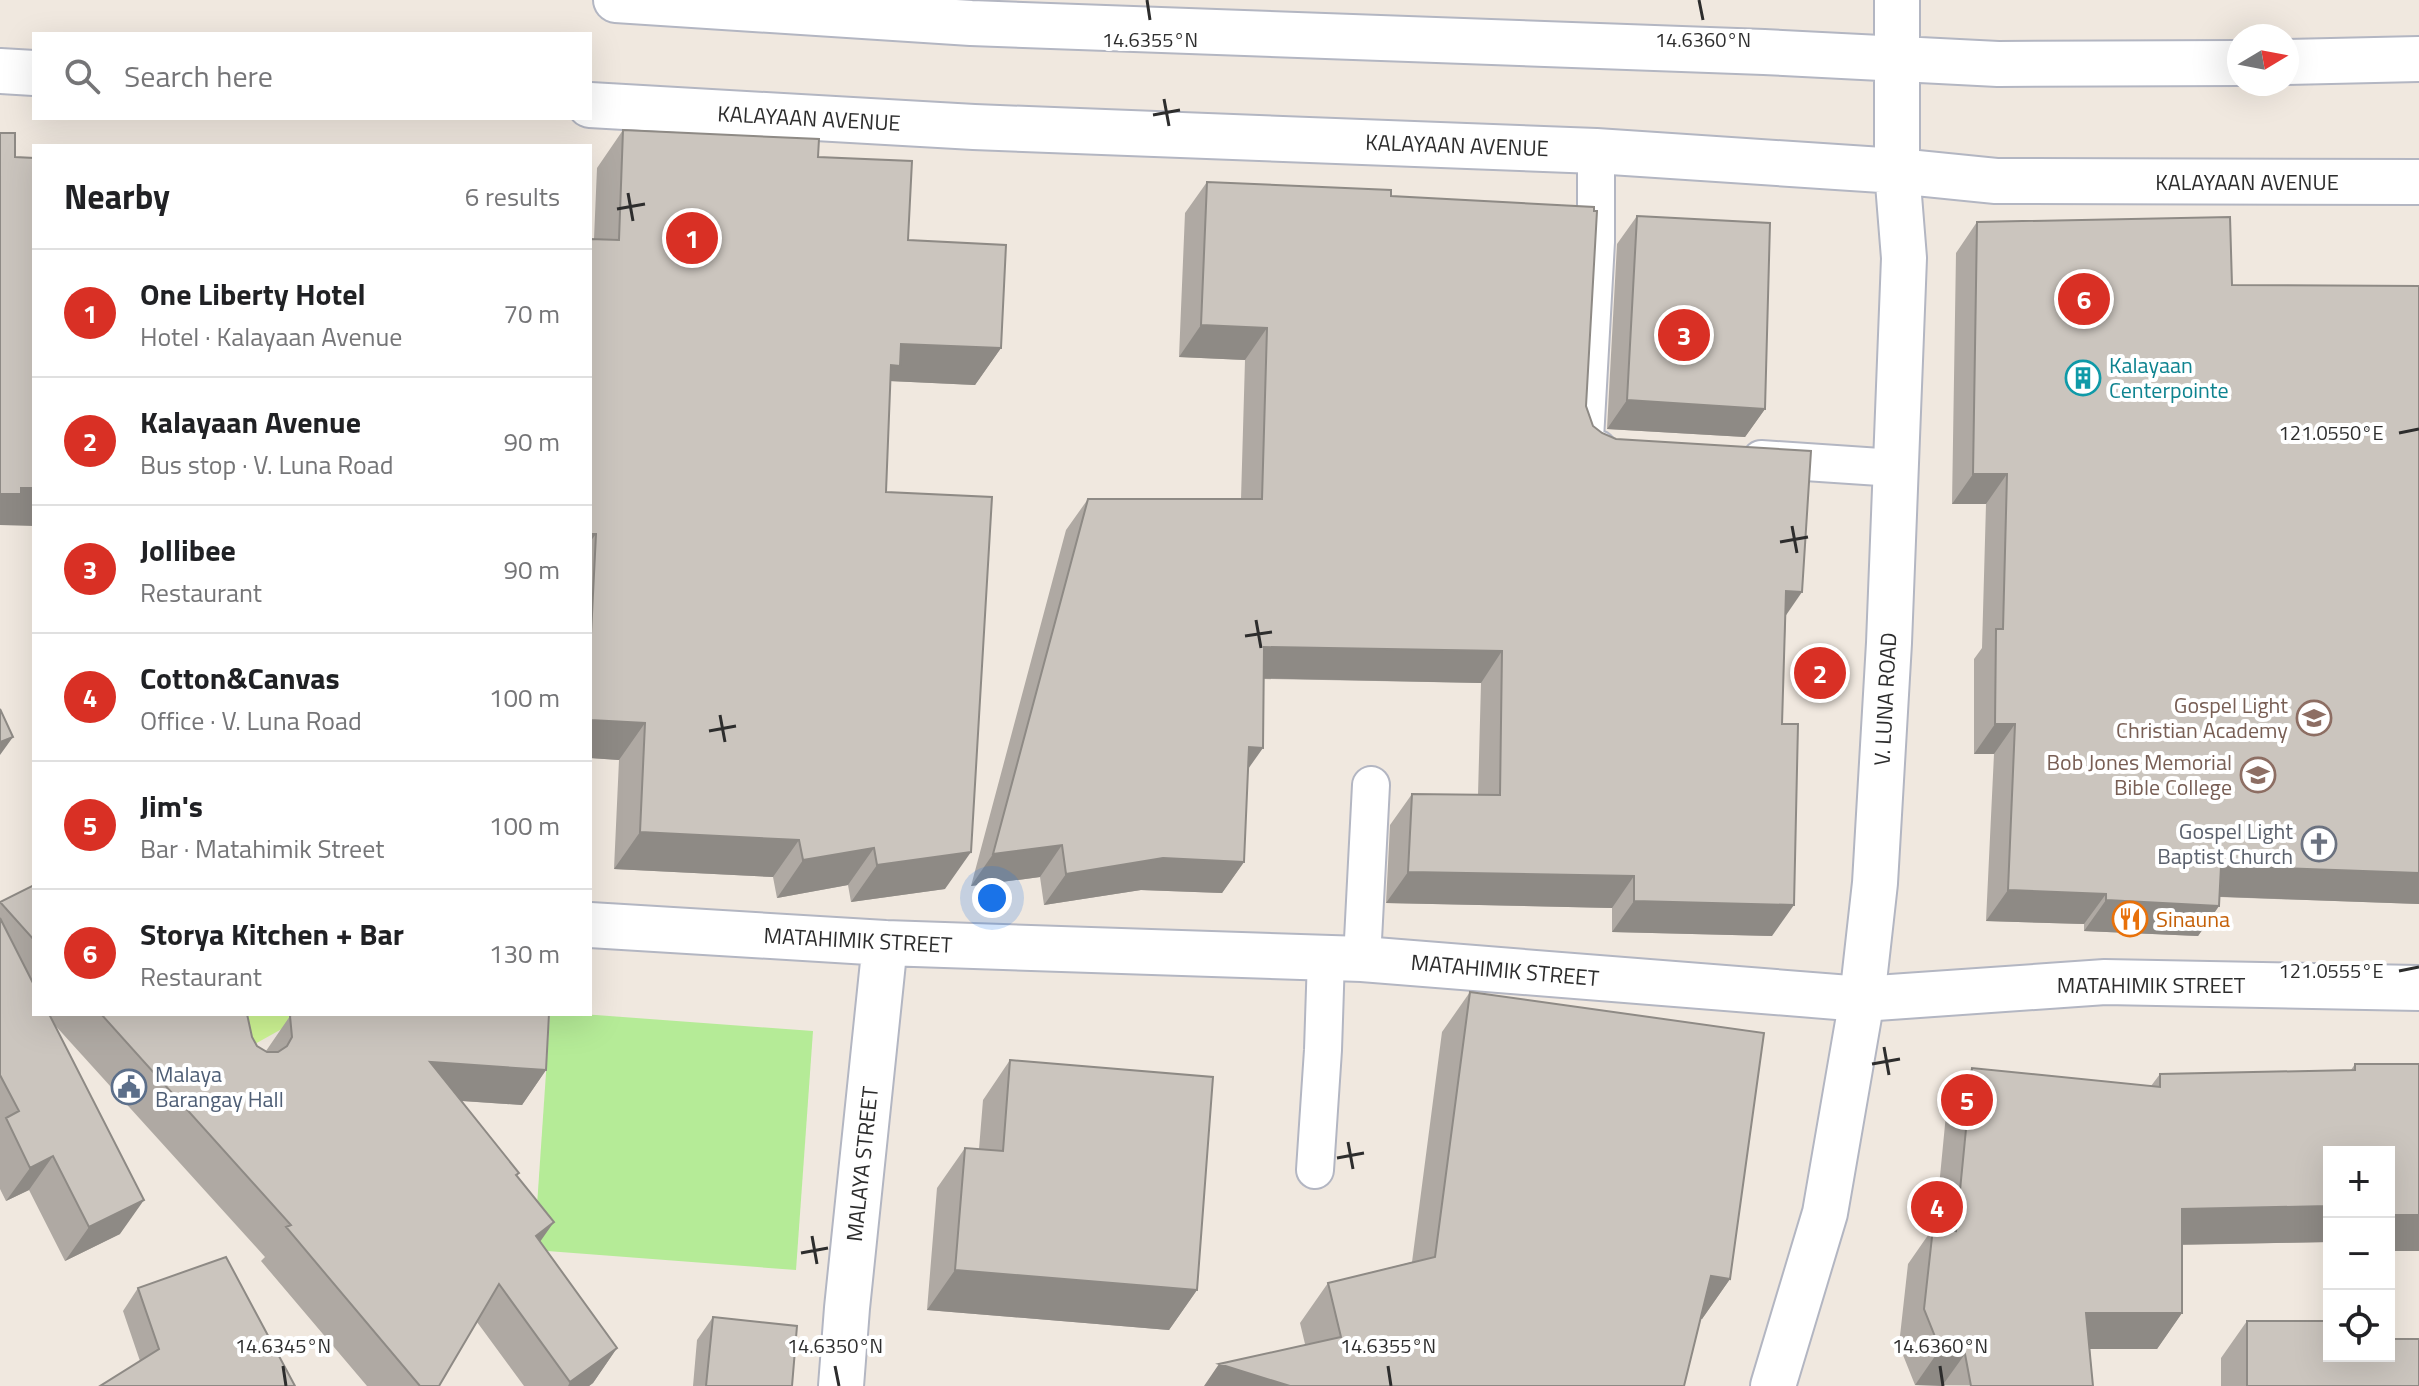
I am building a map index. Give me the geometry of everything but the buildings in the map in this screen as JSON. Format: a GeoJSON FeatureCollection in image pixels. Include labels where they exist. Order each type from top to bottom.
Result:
{"type":"FeatureCollection","features":[{"type":"Feature","properties":{"kind":"main road"},"geometry":{"type":"LineString","coordinates":[[616,0],[971,23],[1998,64],[2227,63]]}},
{"type":"Feature","properties":{"kind":"main road","name":"V. LUNA ROAD"},"geometry":{"type":"LineString","coordinates":[[1773,1386],[1825,1213],[1862,999],[1875,883],[1889,643],[1904,258],[1897,171],[1897,0]]}},
{"type":"Feature","properties":{"kind":"main road"},"geometry":{"type":"LineString","coordinates":[[2299,62],[2419,59]]}},
{"type":"Feature","properties":{"kind":"main road"},"geometry":{"type":"LineString","coordinates":[[0,71],[32,73]]}},
{"type":"Feature","properties":{"kind":"main road","name":"KALAYAAN AVENUE"},"geometry":{"type":"LineString","coordinates":[[592,105],[974,127],[1596,151],[1897,171],[1996,181],[2419,182]]}},
{"type":"Feature","properties":{"kind":"main road","name":"MATAHIMIK STREET"},"geometry":{"type":"LineString","coordinates":[[592,925],[885,943],[1344,958],[1862,999],[2105,982],[2419,988]]}},
{"type":"Feature","properties":{"kind":"main road","name":"MALAYA STREET"},"geometry":{"type":"LineString","coordinates":[[841,1386],[885,943]]}},
{"type":"Feature","properties":{"kind":"lane"},"geometry":{"type":"LineString","coordinates":[[1596,151],[1596,242],[1585,439],[1595,449],[1626,451]]}},
{"type":"Feature","properties":{"kind":"lane"},"geometry":{"type":"LineString","coordinates":[[1721,457],[1895,468]]}},
{"type":"Feature","properties":{"kind":"lane"},"geometry":{"type":"LineString","coordinates":[[1315,1170],[1323,1050],[1344,958],[1371,785]]}},
{"type":"Feature","properties":{"kind":"green space"},"geometry":{"type":"Polygon","coordinates":[[[592,1015],[813,1031],[796,1270],[534,1250],[550,1016],[592,1015]]]}},
{"type":"Feature","properties":{"kind":"green space"},"geometry":{"type":"Polygon","coordinates":[[[219,1016],[305,1016],[239,1053],[219,1016]]]}},
{"type":"Feature","properties":{"kind":"place","name":"One Liberty Hotel"},"geometry":{"type":"Point","coordinates":[692,238]}},
{"type":"Feature","properties":{"kind":"place","name":"Storya Kitchen + Bar"},"geometry":{"type":"Point","coordinates":[2084,299]}},
{"type":"Feature","properties":{"kind":"place","name":"Jollibee"},"geometry":{"type":"Point","coordinates":[1684,335]}},
{"type":"Feature","properties":{"kind":"place","name":"Kalayaan Centerpointe"},"geometry":{"type":"Point","coordinates":[2083,378]}},
{"type":"Feature","properties":{"kind":"place","name":"Kalayaan Avenue"},"geometry":{"type":"Point","coordinates":[1820,673]}},
{"type":"Feature","properties":{"kind":"place","name":"Gospel Light Christian Academy"},"geometry":{"type":"Point","coordinates":[2314,718]}},
{"type":"Feature","properties":{"kind":"place","name":"Bob Jones Memorial Bible College"},"geometry":{"type":"Point","coordinates":[2258,775]}},
{"type":"Feature","properties":{"kind":"place","name":"Gospel Light Baptist Church"},"geometry":{"type":"Point","coordinates":[2319,844]}},
{"type":"Feature","properties":{"kind":"place","name":"Sinauna"},"geometry":{"type":"Point","coordinates":[2130,919]}},
{"type":"Feature","properties":{"kind":"place","name":"Malaya Barangay Hall"},"geometry":{"type":"Point","coordinates":[129,1087]}},
{"type":"Feature","properties":{"kind":"place","name":"Jim's"},"geometry":{"type":"Point","coordinates":[1967,1100]}},
{"type":"Feature","properties":{"kind":"place","name":"Cotton&Canvas"},"geometry":{"type":"Point","coordinates":[1937,1207]}}]}
